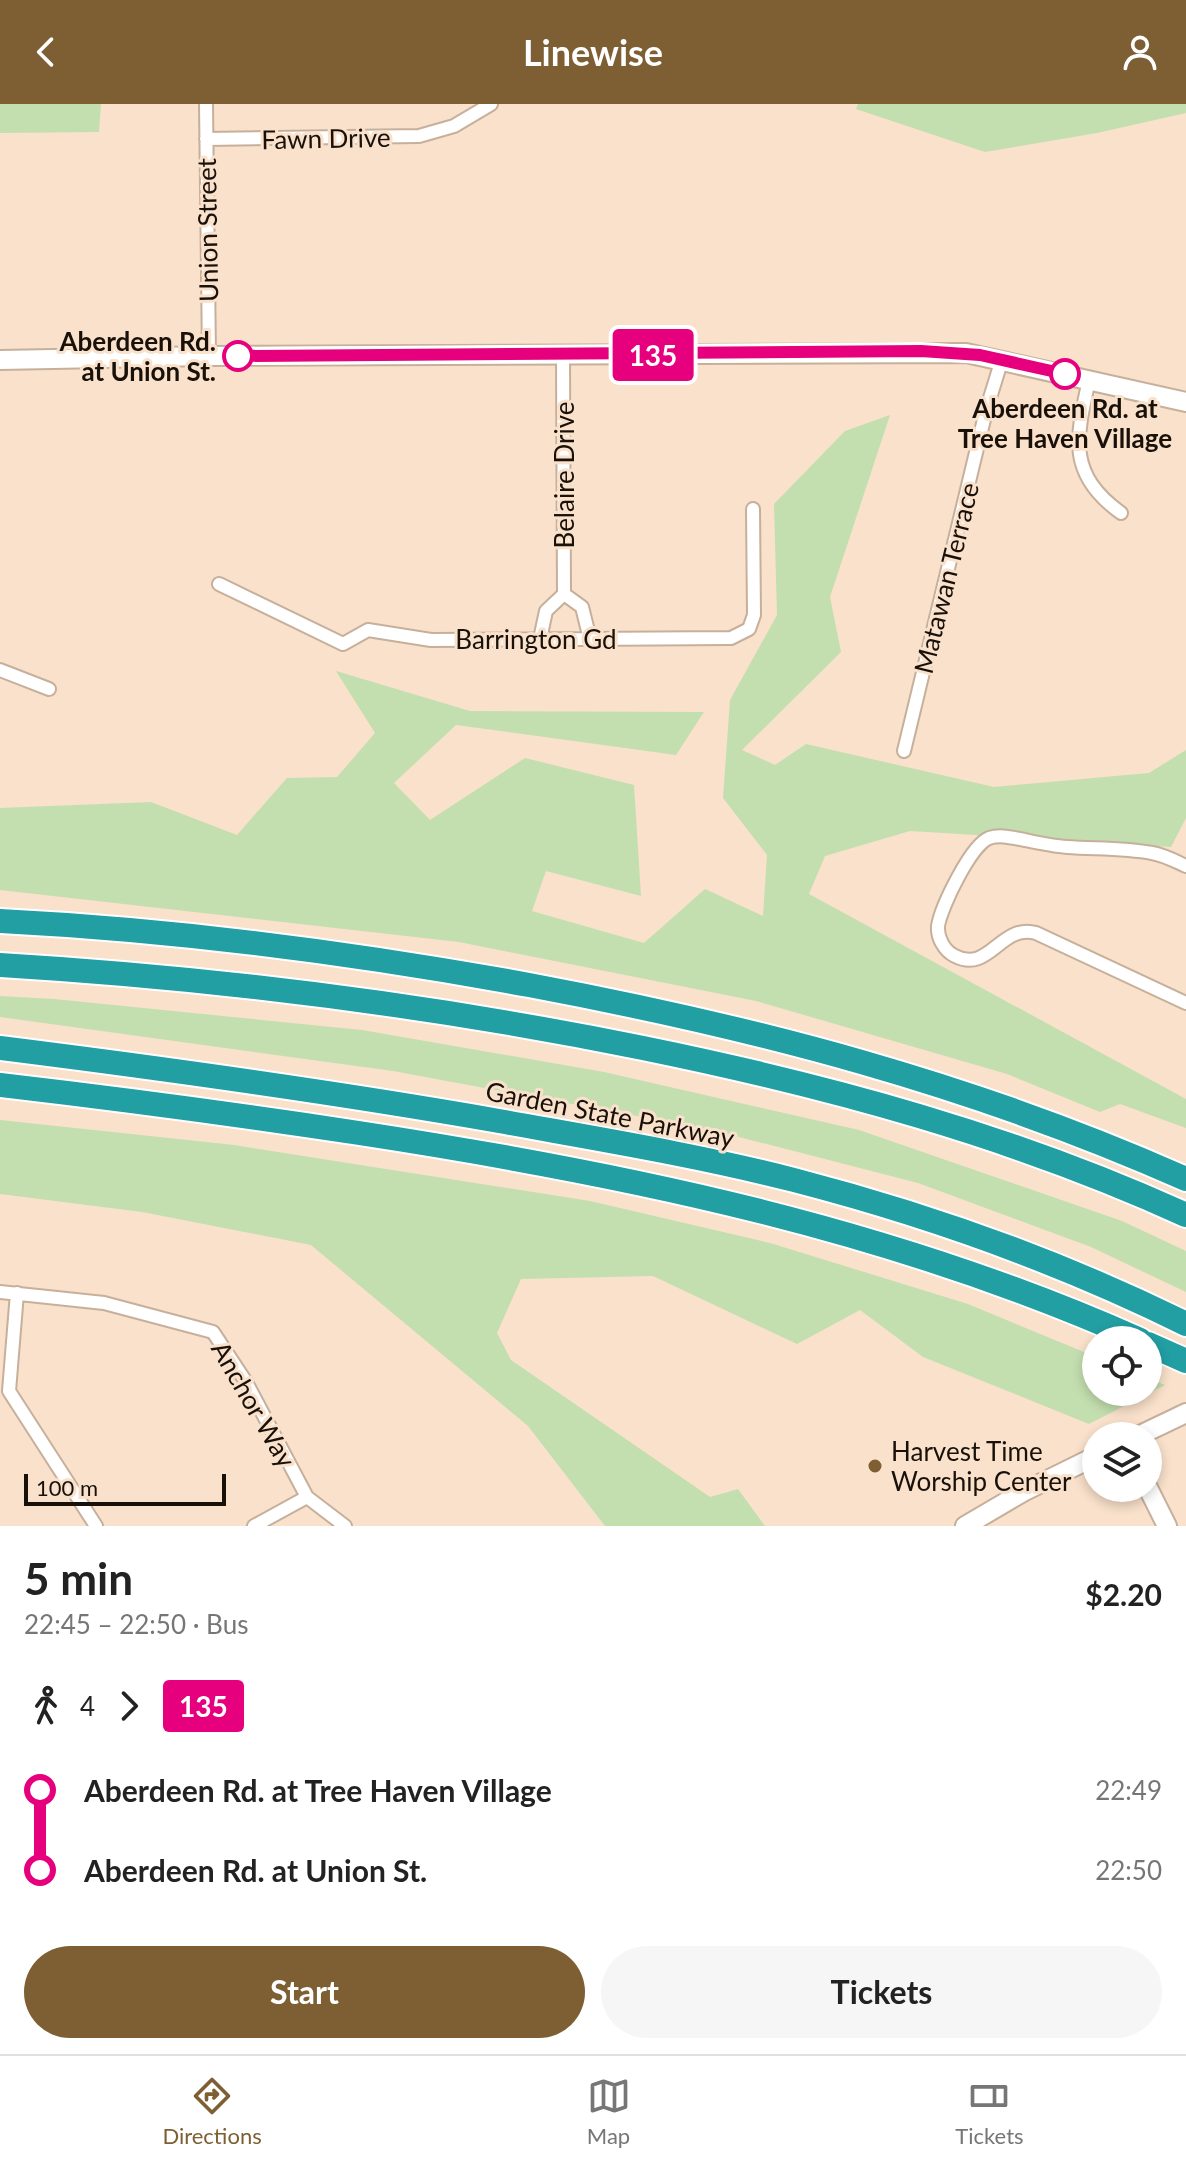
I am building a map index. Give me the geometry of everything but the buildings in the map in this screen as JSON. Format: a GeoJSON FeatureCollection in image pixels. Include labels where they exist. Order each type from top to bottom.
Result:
{"type":"FeatureCollection","features":[{"type":"Feature","properties":{"kind":"highway"},"geometry":{"type":"LineString","coordinates":[[0,921],[199,937],[348,955],[687,1017],[832,1052],[926,1079],[1075,1132],[1186,1179]]}},
{"type":"Feature","properties":{"kind":"highway"},"geometry":{"type":"LineString","coordinates":[[0,965],[321,994],[527,1026],[708,1062],[852,1096],[946,1124],[1038,1155],[1186,1215]]}},
{"type":"Feature","properties":{"kind":"highway","name":"Garden State Parkway"},"geometry":{"type":"LineString","coordinates":[[0,1048],[317,1091],[556,1131],[744,1168],[893,1207],[990,1240],[1084,1277],[1186,1324]]}},
{"type":"Feature","properties":{"kind":"highway"},"geometry":{"type":"LineString","coordinates":[[0,1085],[391,1138],[659,1186],[753,1207],[897,1249],[1039,1298],[1106,1326]]}},
{"type":"Feature","properties":{"kind":"highway"},"geometry":{"type":"LineString","coordinates":[[1162,1350],[1186,1361]]}},
{"type":"Feature","properties":{"kind":"street","name":"Union Street"},"geometry":{"type":"LineString","coordinates":[[206,104],[209,356]]}},
{"type":"Feature","properties":{"kind":"street","name":"Fawn Drive"},"geometry":{"type":"LineString","coordinates":[[206,139],[400,138],[446,129],[469,119],[491,104]]}},
{"type":"Feature","properties":{"kind":"street"},"geometry":{"type":"LineString","coordinates":[[0,360],[921,351],[966,353],[1002,359],[1186,402]]}},
{"type":"Feature","properties":{"kind":"street","name":"Belaire Drive"},"geometry":{"type":"LineString","coordinates":[[563,356],[564,594]]}},
{"type":"Feature","properties":{"kind":"street","name":"Matawan Terrace"},"geometry":{"type":"LineString","coordinates":[[904,751],[975,456],[1002,359]]}},
{"type":"Feature","properties":{"kind":"street"},"geometry":{"type":"LineString","coordinates":[[1089,380],[1078,427],[1078,458],[1091,487],[1121,513]]}},
{"type":"Feature","properties":{"kind":"street","name":"Barrington Gd"},"geometry":{"type":"LineString","coordinates":[[219,584],[343,644],[368,630],[431,640],[731,638],[749,629],[754,615],[753,509]]}},
{"type":"Feature","properties":{"kind":"street"},"geometry":{"type":"LineString","coordinates":[[540,639],[546,611],[564,594],[582,607],[590,639]]}},
{"type":"Feature","properties":{"kind":"street"},"geometry":{"type":"LineString","coordinates":[[0,670],[49,689]]}},
{"type":"Feature","properties":{"kind":"street"},"geometry":{"type":"LineString","coordinates":[[1186,866],[1152,853],[1063,847],[1001,836],[990,838],[981,842],[971,854],[938,925],[941,942],[947,951],[963,959],[980,958],[1015,932],[1026,930],[1186,1003]]}},
{"type":"Feature","properties":{"kind":"street","name":"Anchor Way"},"geometry":{"type":"LineString","coordinates":[[0,1292],[104,1303],[213,1332],[246,1382],[307,1497],[345,1526]]}},
{"type":"Feature","properties":{"kind":"street"},"geometry":{"type":"LineString","coordinates":[[9,1391],[17,1293]]}},
{"type":"Feature","properties":{"kind":"street"},"geometry":{"type":"LineString","coordinates":[[0,1379],[96,1526]]}},
{"type":"Feature","properties":{"kind":"street"},"geometry":{"type":"LineString","coordinates":[[1162,1424],[1186,1413]]}},
{"type":"Feature","properties":{"kind":"street"},"geometry":{"type":"LineString","coordinates":[[965,1526],[1082,1463]]}},
{"type":"Feature","properties":{"kind":"street"},"geometry":{"type":"LineString","coordinates":[[254,1526],[307,1497]]}},
{"type":"Feature","properties":{"kind":"street"},"geometry":{"type":"LineString","coordinates":[[1155,1502],[1167,1526]]}},
{"type":"Feature","properties":{"kind":"green space"},"geometry":{"type":"Polygon","coordinates":[[[0,104],[101,104],[99,132],[0,133],[0,104]]]}},
{"type":"Feature","properties":{"kind":"green space"},"geometry":{"type":"Polygon","coordinates":[[[858,104],[1186,104],[1186,113],[1097,133],[985,152],[856,109],[858,104]]]}},
{"type":"Feature","properties":{"kind":"green space"},"geometry":{"type":"Polygon","coordinates":[[[890,415],[830,597],[841,652],[742,750],[775,765],[806,744],[994,787],[1149,773],[1186,750],[1186,818],[1171,847],[910,831],[825,856],[809,894],[1186,1099],[1186,1128],[1120,1104],[1100,1112],[1007,1074],[756,1001],[459,942],[0,890],[0,808],[151,802],[237,835],[287,778],[337,777],[375,733],[336,671],[470,711],[704,712],[676,755],[456,725],[394,783],[430,820],[525,758],[634,785],[641,896],[546,871],[532,911],[644,943],[705,889],[763,916],[767,855],[723,798],[730,700],[777,615],[774,504],[845,431],[890,415]]]}},
{"type":"Feature","properties":{"kind":"green space"},"geometry":{"type":"Polygon","coordinates":[[[0,996],[362,1030],[604,1072],[859,1130],[1122,1221],[1186,1251],[1186,1292],[1091,1247],[918,1183],[712,1130],[393,1071],[0,1017],[0,996]]]}},
{"type":"Feature","properties":{"kind":"green space"},"geometry":{"type":"Polygon","coordinates":[[[0,1120],[234,1145],[590,1201],[770,1243],[968,1304],[1082,1351],[1082,1406],[1124,1406],[1093,1422],[1084,1422],[923,1357],[860,1310],[797,1344],[653,1276],[521,1279],[497,1333],[511,1360],[710,1497],[738,1489],[765,1526],[605,1526],[528,1426],[311,1245],[142,1212],[0,1194],[0,1120]]]}},
{"type":"Feature","properties":{"kind":"bus line","name":"135"},"geometry":{"type":"LineString","coordinates":[[238,356],[921,351],[980,355],[1065,374]]}},
{"type":"Feature","properties":{"kind":"place","name":"Aberdeen Rd. at Union St."},"geometry":{"type":"Point","coordinates":[238,356]}},
{"type":"Feature","properties":{"kind":"place","name":"Aberdeen Rd. at Tree Haven Village"},"geometry":{"type":"Point","coordinates":[1065,374]}},
{"type":"Feature","properties":{"kind":"place","name":"Harvest Time Worship Center"},"geometry":{"type":"Point","coordinates":[875,1466]}}]}
